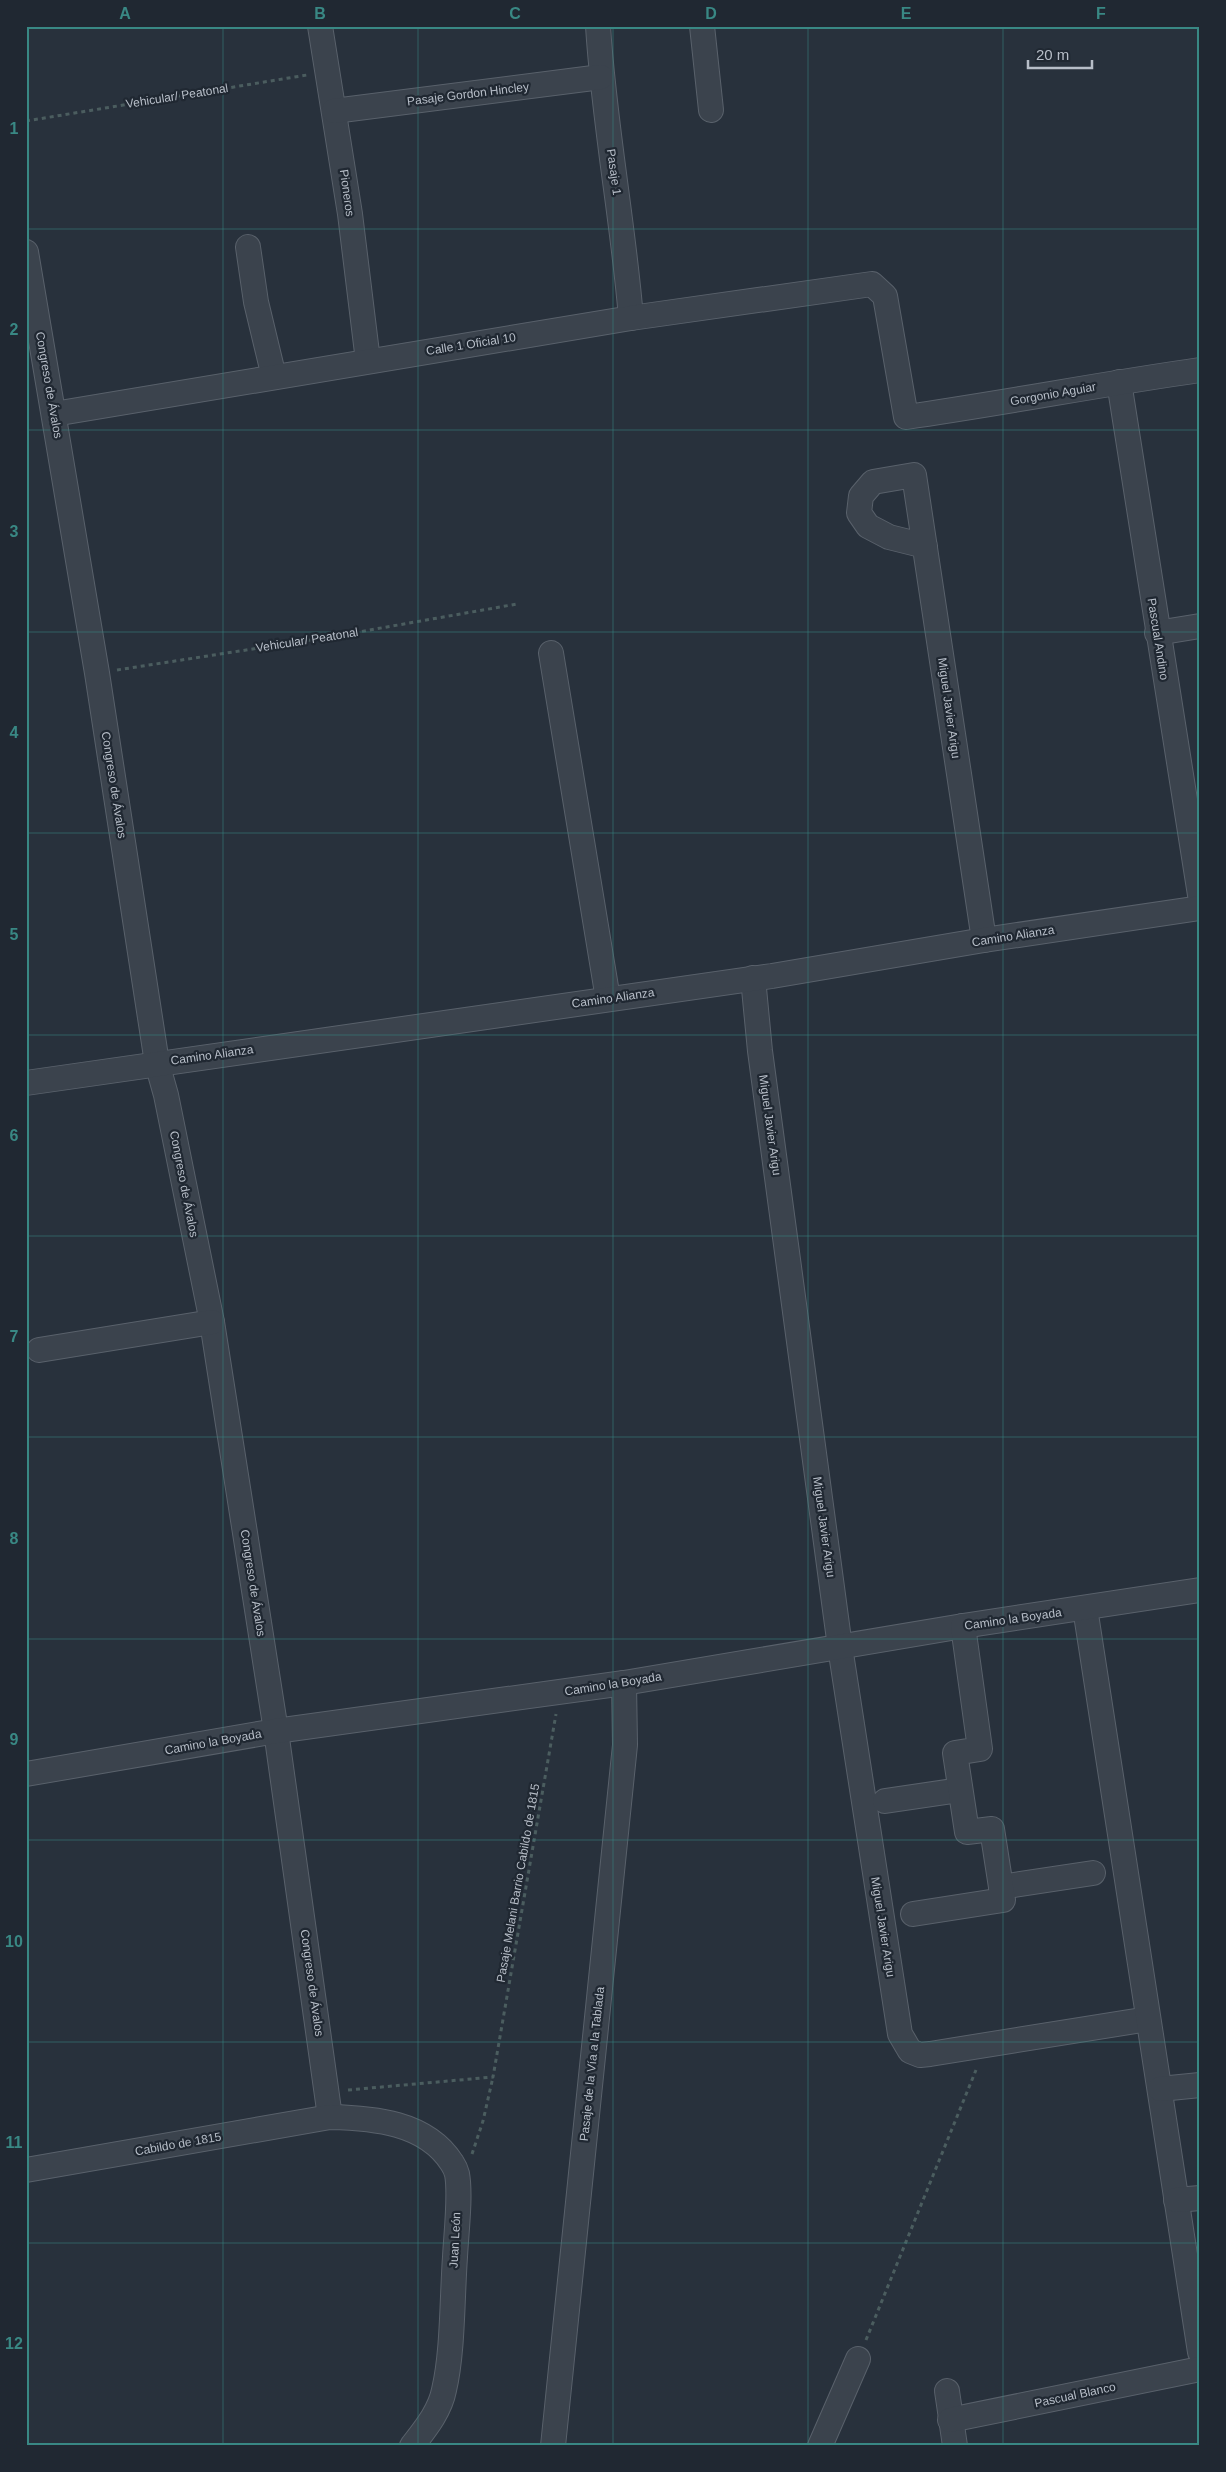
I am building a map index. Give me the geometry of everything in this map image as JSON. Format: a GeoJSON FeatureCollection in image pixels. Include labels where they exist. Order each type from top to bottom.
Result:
{"type":"FeatureCollection","features":[{"type":"Feature","properties":{"kind":"street","name":"Pioneros"},"geometry":{"type":"LineString","coordinates":[[320,26],[350,214],[368,361]]}},
{"type":"Feature","properties":{"kind":"street","name":"Pasaje 1"},"geometry":{"type":"LineString","coordinates":[[598,26],[601,77],[626,253],[631,318]]}},
{"type":"Feature","properties":{"kind":"street"},"geometry":{"type":"LineString","coordinates":[[702,26],[711,110]]}},
{"type":"Feature","properties":{"kind":"street","name":"Pasaje Gordon Hincley"},"geometry":{"type":"LineString","coordinates":[[334,111],[601,77]]}},
{"type":"Feature","properties":{"kind":"street"},"geometry":{"type":"LineString","coordinates":[[248,247],[256,302],[274,376]]}},
{"type":"Feature","properties":{"kind":"street","name":"Congreso de Ávalos"},"geometry":{"type":"LineString","coordinates":[[26,252],[97,673],[157,1063],[166,1095],[212,1322],[276,1731],[330,2117]]}},
{"type":"Feature","properties":{"kind":"street","name":"Calle 1 Oficial 10"},"geometry":{"type":"LineString","coordinates":[[54,414],[631,318],[872,284],[885,296],[906,417]]}},
{"type":"Feature","properties":{"kind":"street","name":"Gorgonio Aguiar"},"geometry":{"type":"LineString","coordinates":[[906,417],[1026,400],[1119,382],[1200,370]]}},
{"type":"Feature","properties":{"kind":"street","name":"Pascual Andino"},"geometry":{"type":"LineString","coordinates":[[1119,382],[1157,633],[1200,895]]}},
{"type":"Feature","properties":{"kind":"street","name":"Miguel Javier Arigu"},"geometry":{"type":"LineString","coordinates":[[925,546],[889,537],[868,526],[859,513],[861,496],[873,482],[914,475],[925,546],[984,940]]}},
{"type":"Feature","properties":{"kind":"street"},"geometry":{"type":"LineString","coordinates":[[1157,633],[1200,626]]}},
{"type":"Feature","properties":{"kind":"street"},"geometry":{"type":"LineString","coordinates":[[551,653],[608,998]]}},
{"type":"Feature","properties":{"kind":"street","name":"Camino Alianza"},"geometry":{"type":"LineString","coordinates":[[26,1083],[608,998],[772,976],[984,940],[1200,908]]}},
{"type":"Feature","properties":{"kind":"street","name":"Miguel Javier Arigu"},"geometry":{"type":"LineString","coordinates":[[753,978],[760,1051],[840,1647],[900,2034],[910,2051],[920,2055],[986,2045]]}},
{"type":"Feature","properties":{"kind":"street"},"geometry":{"type":"LineString","coordinates":[[39,1350],[212,1322]]}},
{"type":"Feature","properties":{"kind":"street","name":"Camino la Boyada"},"geometry":{"type":"LineString","coordinates":[[26,1774],[276,1731],[560,1692],[964,1626],[1200,1590]]}},
{"type":"Feature","properties":{"kind":"street"},"geometry":{"type":"LineString","coordinates":[[1085,1608],[1200,2352]]}},
{"type":"Feature","properties":{"kind":"street"},"geometry":{"type":"LineString","coordinates":[[913,1914],[1003,1900],[992,1829],[967,1832],[960,1790],[955,1753],[980,1750],[964,1626]]}},
{"type":"Feature","properties":{"kind":"street","name":"Pasaje de la Vía a la Tablada"},"geometry":{"type":"LineString","coordinates":[[553,2446],[625,1744],[624,1682]]}},
{"type":"Feature","properties":{"kind":"street"},"geometry":{"type":"LineString","coordinates":[[885,1801],[960,1790]]}},
{"type":"Feature","properties":{"kind":"street"},"geometry":{"type":"LineString","coordinates":[[1001,1887],[1093,1873]]}},
{"type":"Feature","properties":{"kind":"street"},"geometry":{"type":"LineString","coordinates":[[986,2045],[1148,2019]]}},
{"type":"Feature","properties":{"kind":"street"},"geometry":{"type":"LineString","coordinates":[[1160,2089],[1200,2085]]}},
{"type":"Feature","properties":{"kind":"street"},"geometry":{"type":"LineString","coordinates":[[330,2117],[395,2123],[414,2130],[447,2156],[457,2174]]}},
{"type":"Feature","properties":{"kind":"street","name":"Cabildo de 1815"},"geometry":{"type":"LineString","coordinates":[[26,2170],[330,2117]]}},
{"type":"Feature","properties":{"kind":"street","name":"Juan León"},"geometry":{"type":"LineString","coordinates":[[412,2446],[429,2424],[444,2391],[455,2250],[457,2174]]}},
{"type":"Feature","properties":{"kind":"street"},"geometry":{"type":"LineString","coordinates":[[1176,2200],[1200,2198]]}},
{"type":"Feature","properties":{"kind":"street"},"geometry":{"type":"LineString","coordinates":[[820,2446],[858,2359]]}},
{"type":"Feature","properties":{"kind":"street","name":"Pascual Blanco"},"geometry":{"type":"LineString","coordinates":[[950,2420],[1200,2369]]}},
{"type":"Feature","properties":{"kind":"street"},"geometry":{"type":"LineString","coordinates":[[947,2391],[955,2446]]}},
{"type":"Feature","properties":{"kind":"path","name":"Vehicular/ Peatonal"},"geometry":{"type":"LineString","coordinates":[[26,121],[328,72]]}},
{"type":"Feature","properties":{"kind":"path","name":"Vehicular/ Peatonal"},"geometry":{"type":"LineString","coordinates":[[97,673],[330,637],[517,604]]}},
{"type":"Feature","properties":{"kind":"path","name":"Pasaje Melani Barrio Cabildo de 1815"},"geometry":{"type":"LineString","coordinates":[[457,2174],[468,2167],[483,2120],[560,1692]]}},
{"type":"Feature","properties":{"kind":"path"},"geometry":{"type":"LineString","coordinates":[[858,2359],[986,2045]]}},
{"type":"Feature","properties":{"kind":"path"},"geometry":{"type":"LineString","coordinates":[[328,2092],[492,2077]]}}]}
